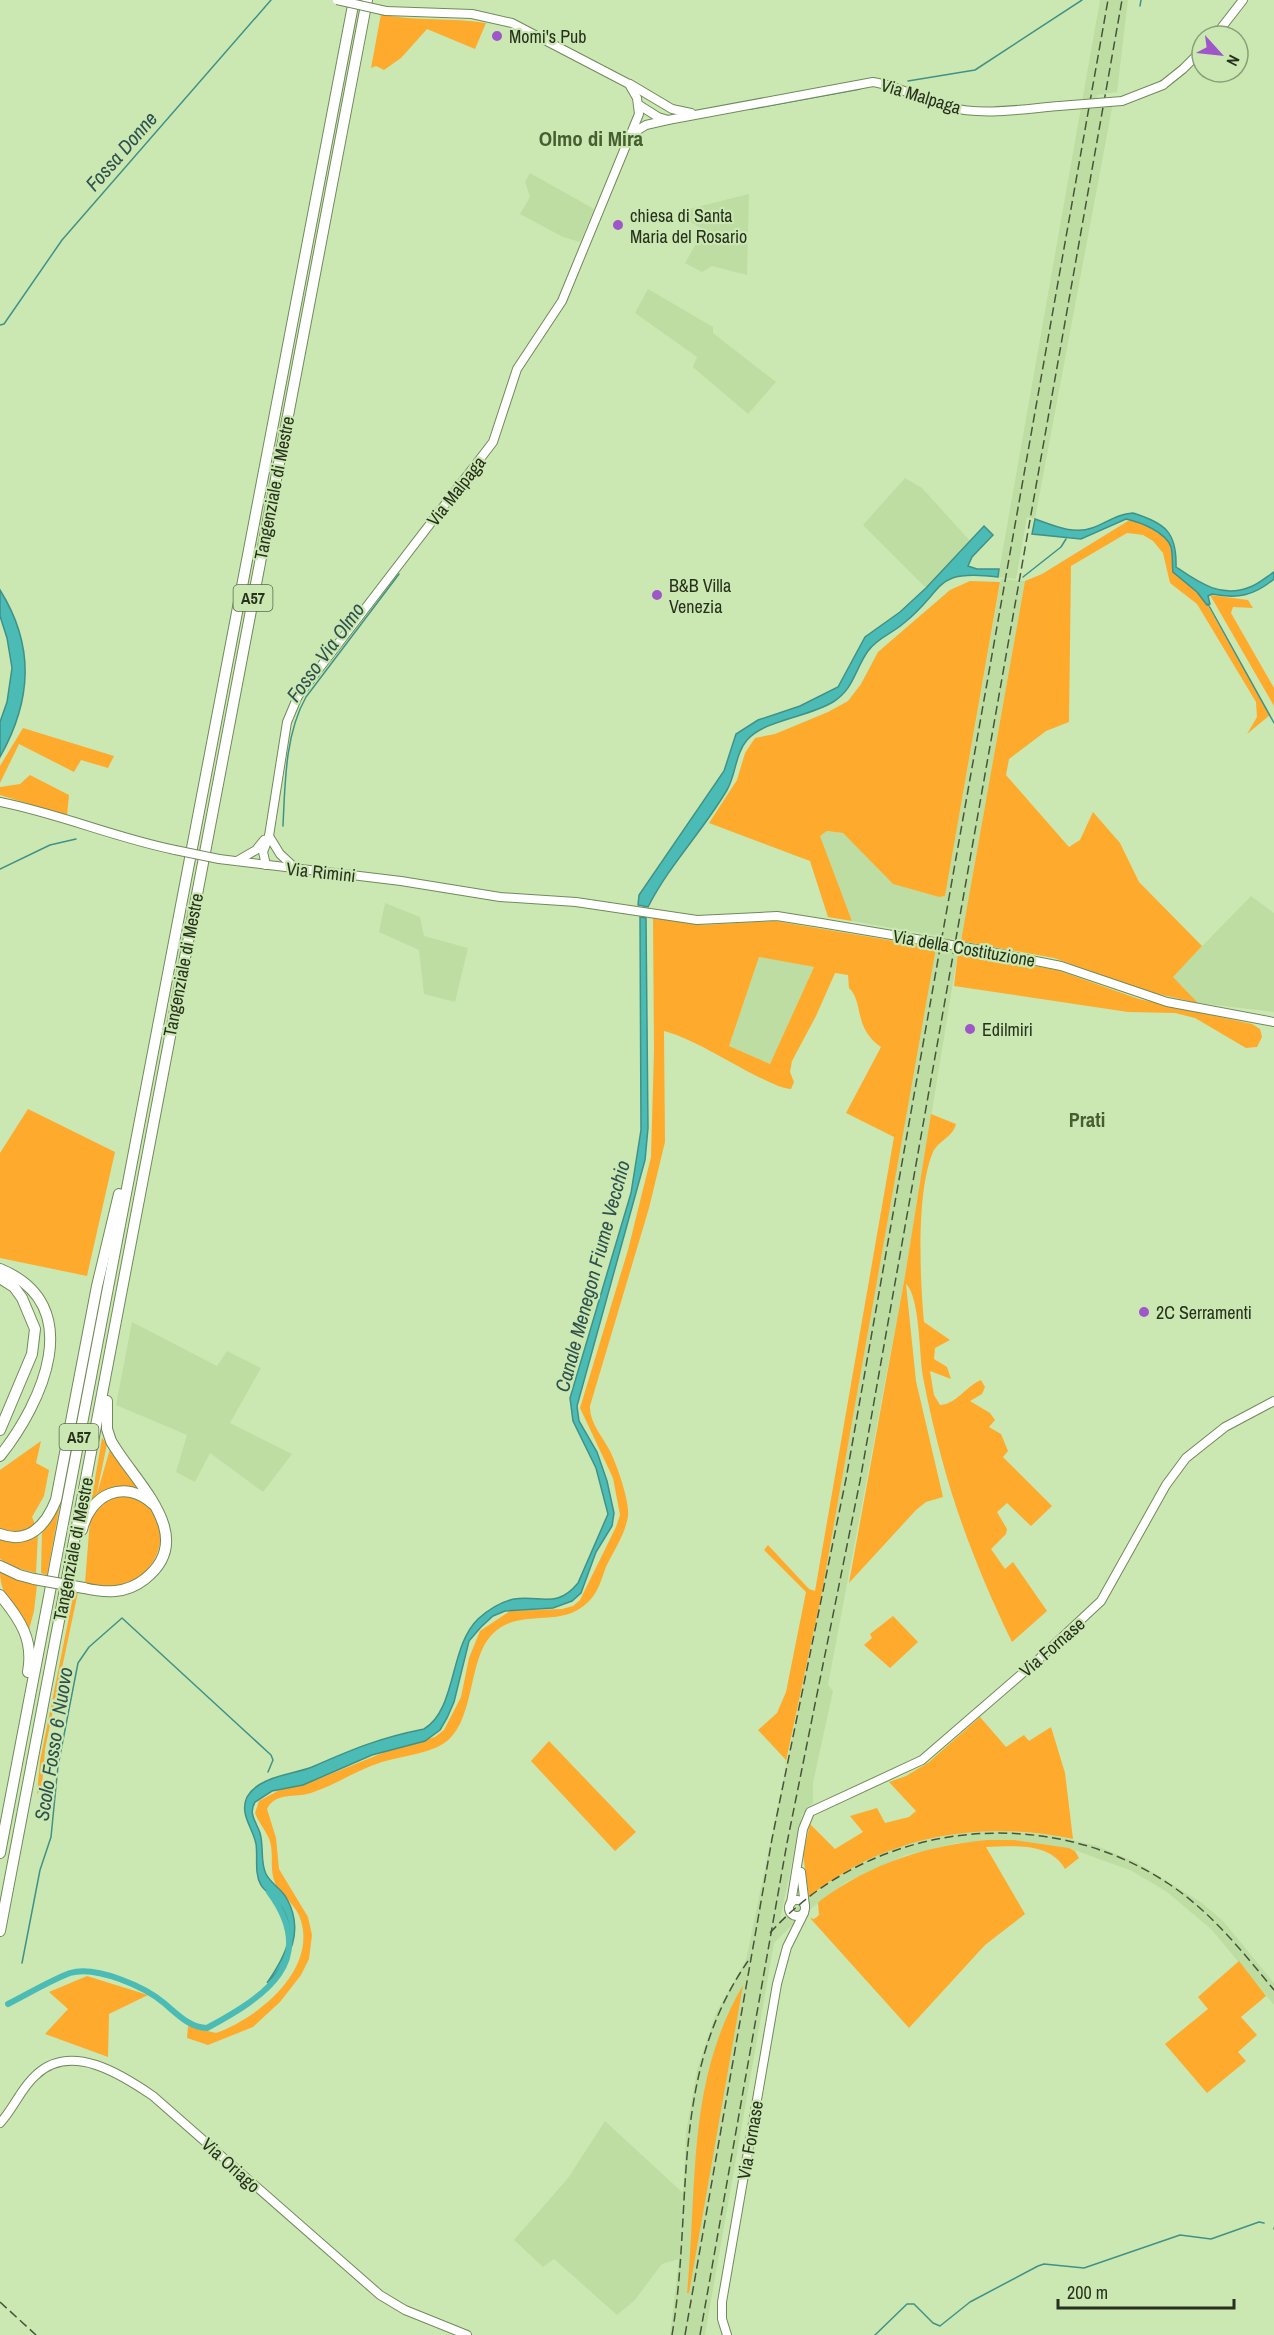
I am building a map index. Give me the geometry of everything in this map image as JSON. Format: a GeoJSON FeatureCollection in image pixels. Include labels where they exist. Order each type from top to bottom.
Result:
{"type":"FeatureCollection","features":[{"type":"Feature","properties":{"kind":"highway","name":"Tangenziale di Mestre"},"geometry":{"type":"LineString","coordinates":[[0,1853],[354,0]]}},
{"type":"Feature","properties":{"kind":"highway","name":"Tangenziale di Mestre"},"geometry":{"type":"LineString","coordinates":[[0,1931],[367,0]]}},
{"type":"Feature","properties":{"kind":"highway","name":"A57"},"geometry":{"type":"LineString","coordinates":[[0,1534],[15,1537],[38,1529],[56,1500],[105,1250],[129,1151],[136,1140]]}},
{"type":"Feature","properties":{"kind":"highway"},"geometry":{"type":"LineString","coordinates":[[0,1269],[19,1279],[41,1302],[50,1325],[50,1342],[49,1362],[24,1425],[0,1456]]}},
{"type":"Feature","properties":{"kind":"highway"},"geometry":{"type":"LineString","coordinates":[[0,1278],[14,1287],[22,1298],[35,1329],[32,1354],[0,1430]]}},
{"type":"Feature","properties":{"kind":"highway","name":"A57"},"geometry":{"type":"LineString","coordinates":[[0,1566],[34,1579],[101,1592],[123,1590],[149,1576],[165,1546],[166,1533],[158,1509],[118,1453],[107,1429],[105,1408],[113,1367],[117,1316]]}},
{"type":"Feature","properties":{"kind":"highway","name":"A57"},"geometry":{"type":"LineString","coordinates":[[68,1573],[75,1565],[86,1518],[102,1497],[119,1490],[129,1491],[147,1499],[158,1509]]}},
{"type":"Feature","properties":{"kind":"highway","name":"A57"},"geometry":{"type":"LineString","coordinates":[[0,1595],[26,1633],[30,1661],[20,1714],[22,1735]]}},
{"type":"Feature","properties":{"kind":"street","name":"Via Malpaga"},"geometry":{"type":"LineString","coordinates":[[337,0],[386,10],[472,14],[512,23],[678,111],[697,114]]}},
{"type":"Feature","properties":{"kind":"street"},"geometry":{"type":"LineString","coordinates":[[1224,24],[1243,0]]}},
{"type":"Feature","properties":{"kind":"street","name":"Via Malpaga"},"geometry":{"type":"LineString","coordinates":[[633,134],[646,125],[668,120],[873,82],[898,87],[938,104],[968,111],[1122,101],[1163,85],[1190,62]]}},
{"type":"Feature","properties":{"kind":"street"},"geometry":{"type":"LineString","coordinates":[[629,84],[639,105],[658,117],[668,120]]}},
{"type":"Feature","properties":{"kind":"street"},"geometry":{"type":"LineString","coordinates":[[639,105],[648,100],[659,101]]}},
{"type":"Feature","properties":{"kind":"street","name":"Via Malpaga"},"geometry":{"type":"LineString","coordinates":[[267,866],[263,852],[269,836],[287,722],[298,696],[493,442],[517,369],[562,301],[633,134],[639,105]]}},
{"type":"Feature","properties":{"kind":"street","name":"Via Rimini"},"geometry":{"type":"LineString","coordinates":[[0,802],[49,814],[141,843],[219,859],[401,880],[500,897],[576,902],[651,913]]}},
{"type":"Feature","properties":{"kind":"street"},"geometry":{"type":"LineString","coordinates":[[237,861],[256,850],[269,836],[280,854],[296,869]]}},
{"type":"Feature","properties":{"kind":"street","name":"Via della Costituzione"},"geometry":{"type":"LineString","coordinates":[[651,913],[697,920],[777,916],[981,950],[1061,966],[1144,996],[1271,1023]]}},
{"type":"Feature","properties":{"kind":"street"},"geometry":{"type":"LineString","coordinates":[[1217,1012],[1224,1017],[1258,1024]]}},
{"type":"Feature","properties":{"kind":"street","name":"Via Fornase"},"geometry":{"type":"LineString","coordinates":[[788,1945],[791,1914],[789,1908],[805,1820],[810,1812],[922,1760],[1089,1614],[1104,1595],[1179,1466],[1208,1439],[1274,1401]]}},
{"type":"Feature","properties":{"kind":"street","name":"Via Fornase"},"geometry":{"type":"LineString","coordinates":[[727,2335],[722,2319],[722,2302],[777,1984],[788,1945],[805,1909],[799,1853]]}},
{"type":"Feature","properties":{"kind":"street"},"geometry":{"type":"LineString","coordinates":[[791,1903],[799,1900],[805,1909],[798,1917],[791,1914]]}},
{"type":"Feature","properties":{"kind":"street","name":"Via Oriago"},"geometry":{"type":"LineString","coordinates":[[0,2123],[29,2082],[50,2065],[65,2060],[77,2060],[114,2074],[153,2096],[380,2295],[405,2310],[467,2335]]}},
{"type":"Feature","properties":{"kind":"shaded area"},"geometry":{"type":"Polygon","coordinates":[[[1100,0],[1128,0],[1117,92],[1097,95],[1095,106],[1113,103],[1035,519],[1027,517],[1016,579],[998,577],[1100,0]]]}},
{"type":"Feature","properties":{"kind":"shaded area"},"geometry":{"type":"Polygon","coordinates":[[[381,14],[486,23],[475,49],[427,29],[401,58],[384,70],[376,66],[371,68],[381,14]]]}},
{"type":"Feature","properties":{"kind":"shaded area"},"geometry":{"type":"Polygon","coordinates":[[[530,173],[594,209],[580,242],[563,237],[520,214],[530,197],[525,182],[530,173]]]}},
{"type":"Feature","properties":{"kind":"shaded area"},"geometry":{"type":"Polygon","coordinates":[[[749,194],[747,275],[712,266],[702,272],[685,263],[704,230],[679,215],[681,211],[749,194]]]}},
{"type":"Feature","properties":{"kind":"shaded area"},"geometry":{"type":"Polygon","coordinates":[[[648,289],[713,327],[713,333],[776,382],[748,414],[693,367],[697,357],[635,313],[648,289]]]}},
{"type":"Feature","properties":{"kind":"shaded area"},"geometry":{"type":"Polygon","coordinates":[[[905,478],[922,488],[971,542],[926,588],[863,525],[905,478]]]}},
{"type":"Feature","properties":{"kind":"shaded area"},"geometry":{"type":"Polygon","coordinates":[[[1128,521],[1138,521],[1169,540],[1175,572],[1200,592],[1270,715],[1247,734],[1257,717],[1256,702],[1197,604],[1170,583],[1163,553],[1153,541],[1143,535],[1127,533],[1071,566],[1069,722],[1046,731],[1009,759],[1006,775],[1069,847],[1080,840],[1093,812],[1120,843],[1139,882],[1202,946],[1173,977],[1198,1003],[1145,991],[1054,958],[961,941],[1025,581],[1042,574],[1128,521]]]}},
{"type":"Feature","properties":{"kind":"shaded area"},"geometry":{"type":"Polygon","coordinates":[[[1001,579],[1025,581],[961,941],[952,939],[950,949],[958,952],[905,1276],[828,1685],[833,1691],[813,1783],[813,1803],[802,1814],[780,1920],[843,1872],[887,1851],[963,1832],[996,1830],[1053,1835],[1097,1846],[1136,1862],[1202,1903],[1223,1921],[1274,1983],[1274,2005],[1212,1930],[1167,1892],[1132,1871],[1069,1848],[1014,1840],[957,1843],[906,1855],[846,1882],[798,1919],[774,1943],[705,2335],[670,2335],[679,2259],[662,2264],[634,2301],[617,2315],[554,2259],[543,2267],[514,2240],[568,2178],[605,2121],[683,2193],[686,2133],[697,2070],[716,2013],[746,1960],[821,1597],[938,936],[852,921],[820,836],[827,831],[843,833],[893,884],[939,897],[945,896],[1001,579]]]}},
{"type":"Feature","properties":{"kind":"shaded area"},"geometry":{"type":"Polygon","coordinates":[[[970,581],[1000,582],[945,896],[939,897],[893,884],[843,833],[827,831],[820,836],[852,921],[828,917],[810,861],[709,823],[737,780],[745,753],[755,738],[775,734],[848,701],[861,684],[878,652],[950,590],[970,581]]]}},
{"type":"Feature","properties":{"kind":"shaded area"},"geometry":{"type":"Polygon","coordinates":[[[1210,595],[1248,600],[1253,608],[1233,607],[1231,613],[1274,688],[1274,706],[1210,595]]]}},
{"type":"Feature","properties":{"kind":"shaded area"},"geometry":{"type":"Polygon","coordinates":[[[23,728],[114,756],[108,768],[81,760],[74,772],[19,744],[0,783],[0,766],[23,728]]]}},
{"type":"Feature","properties":{"kind":"shaded area"},"geometry":{"type":"Polygon","coordinates":[[[30,775],[69,795],[67,816],[0,795],[0,787],[20,784],[30,775]]]}},
{"type":"Feature","properties":{"kind":"shaded area"},"geometry":{"type":"Polygon","coordinates":[[[1251,896],[1274,913],[1274,1012],[1198,1003],[1172,977],[1251,896]]]}},
{"type":"Feature","properties":{"kind":"shaded area"},"geometry":{"type":"Polygon","coordinates":[[[385,903],[420,917],[424,936],[468,948],[455,1002],[424,994],[419,950],[379,932],[385,903]]]}},
{"type":"Feature","properties":{"kind":"shaded area"},"geometry":{"type":"Polygon","coordinates":[[[653,918],[702,925],[775,921],[936,948],[821,1597],[783,1775],[786,1760],[758,1730],[777,1713],[786,1692],[806,1592],[764,1550],[768,1545],[809,1589],[815,1591],[894,1137],[846,1113],[881,1047],[866,1032],[854,994],[849,988],[848,975],[835,973],[816,1016],[792,1061],[790,1072],[794,1082],[791,1089],[771,1083],[688,1040],[664,1031],[665,1142],[649,1208],[590,1406],[594,1424],[616,1465],[628,1510],[624,1530],[596,1592],[579,1609],[567,1615],[513,1622],[500,1628],[489,1638],[482,1650],[458,1729],[448,1740],[435,1748],[373,1765],[311,1793],[286,1796],[271,1804],[267,1809],[276,1838],[279,1869],[308,1917],[312,1935],[309,1959],[301,1975],[280,2002],[253,2027],[208,2045],[187,2038],[188,2026],[216,2033],[249,2016],[280,1990],[292,1974],[300,1957],[303,1940],[301,1921],[296,1910],[275,1883],[270,1842],[255,1813],[259,1801],[285,1787],[301,1786],[385,1752],[435,1737],[444,1730],[461,1697],[469,1658],[480,1631],[510,1611],[562,1609],[573,1606],[580,1600],[616,1527],[620,1515],[613,1478],[580,1408],[628,1250],[651,1157],[654,1050],[653,918]],[[759,957],[729,1046],[770,1064],[814,967],[759,957]]]}},
{"type":"Feature","properties":{"kind":"shaded area"},"geometry":{"type":"Polygon","coordinates":[[[958,952],[1057,970],[1139,999],[1252,1024],[1260,1029],[1262,1037],[1257,1047],[1246,1048],[1195,1018],[1175,1013],[1128,1012],[954,986],[958,952]]]}},
{"type":"Feature","properties":{"kind":"shaded area"},"geometry":{"type":"Polygon","coordinates":[[[759,957],[814,967],[770,1064],[729,1046],[759,957]]]}},
{"type":"Feature","properties":{"kind":"shaded area"},"geometry":{"type":"Polygon","coordinates":[[[28,1109],[115,1152],[87,1276],[0,1258],[0,1153],[28,1109]]]}},
{"type":"Feature","properties":{"kind":"shaded area"},"geometry":{"type":"Polygon","coordinates":[[[931,1114],[956,1124],[952,1132],[933,1152],[924,1189],[922,1212],[921,1283],[924,1322],[950,1340],[935,1348],[934,1359],[947,1367],[951,1379],[930,1371],[934,1395],[940,1405],[946,1404],[981,1380],[985,1387],[982,1394],[970,1401],[990,1413],[995,1420],[989,1427],[1001,1434],[1008,1451],[1003,1457],[1052,1506],[1031,1526],[1007,1503],[997,1512],[1007,1529],[1006,1534],[991,1549],[1005,1569],[1013,1562],[1047,1611],[1012,1642],[982,1576],[948,1480],[923,1377],[914,1301],[906,1284],[916,1381],[943,1497],[926,1502],[916,1510],[849,1583],[905,1276],[931,1114]]]}},
{"type":"Feature","properties":{"kind":"shaded area"},"geometry":{"type":"Polygon","coordinates":[[[132,1322],[217,1366],[227,1351],[261,1368],[230,1423],[292,1454],[263,1492],[210,1453],[195,1482],[176,1472],[187,1435],[116,1405],[132,1322]]]}},
{"type":"Feature","properties":{"kind":"shaded area"},"geometry":{"type":"Polygon","coordinates":[[[102,1438],[107,1444],[96,1497],[110,1449],[141,1488],[91,1502],[102,1438]]]}},
{"type":"Feature","properties":{"kind":"shaded area"},"geometry":{"type":"Polygon","coordinates":[[[41,1441],[36,1463],[49,1470],[44,1496],[32,1517],[37,1529],[18,1533],[0,1529],[0,1470],[41,1441]]]}},
{"type":"Feature","properties":{"kind":"shaded area"},"geometry":{"type":"Polygon","coordinates":[[[115,1495],[138,1498],[149,1506],[157,1517],[160,1541],[157,1554],[151,1566],[130,1582],[108,1586],[85,1583],[90,1520],[98,1507],[115,1495]]]}},
{"type":"Feature","properties":{"kind":"shaded area"},"geometry":{"type":"Polygon","coordinates":[[[61,1499],[47,1575],[41,1573],[42,1530],[61,1499]]]}},
{"type":"Feature","properties":{"kind":"shaded area"},"geometry":{"type":"Polygon","coordinates":[[[38,1534],[36,1573],[17,1568],[0,1559],[0,1536],[38,1534]]]}},
{"type":"Feature","properties":{"kind":"shaded area"},"geometry":{"type":"Polygon","coordinates":[[[0,1572],[37,1585],[29,1630],[3,1589],[0,1572]]]}},
{"type":"Feature","properties":{"kind":"shaded area"},"geometry":{"type":"Polygon","coordinates":[[[74,1592],[78,1592],[45,1749],[42,1788],[37,1794],[40,1761],[74,1592]]]}},
{"type":"Feature","properties":{"kind":"shaded area"},"geometry":{"type":"Polygon","coordinates":[[[893,1616],[918,1642],[890,1668],[864,1645],[872,1638],[870,1634],[893,1616]]]}},
{"type":"Feature","properties":{"kind":"shaded area"},"geometry":{"type":"Polygon","coordinates":[[[980,1717],[1006,1747],[1024,1735],[1029,1741],[1051,1727],[1065,1773],[1073,1839],[1038,1833],[1003,1831],[969,1832],[935,1838],[869,1859],[838,1876],[809,1897],[803,1854],[810,1824],[835,1849],[863,1832],[850,1816],[877,1808],[885,1823],[909,1817],[916,1811],[889,1782],[906,1776],[929,1762],[980,1717]]]}},
{"type":"Feature","properties":{"kind":"shaded area"},"geometry":{"type":"Polygon","coordinates":[[[549,1741],[636,1832],[615,1851],[531,1761],[549,1741]]]}},
{"type":"Feature","properties":{"kind":"shaded area"},"geometry":{"type":"Polygon","coordinates":[[[987,1840],[1014,1840],[1069,1848],[1075,1851],[1079,1858],[1065,1869],[1058,1860],[1041,1850],[1019,1846],[986,1847],[1025,1914],[985,1945],[909,2028],[810,1918],[814,1919],[819,1915],[818,1903],[821,1900],[880,1866],[921,1852],[987,1840]]]}},
{"type":"Feature","properties":{"kind":"shaded area"},"geometry":{"type":"Polygon","coordinates":[[[1239,1961],[1266,1996],[1241,2017],[1257,2035],[1238,2052],[1246,2061],[1207,2093],[1165,2044],[1208,2009],[1198,1997],[1239,1961]]]}},
{"type":"Feature","properties":{"kind":"shaded area"},"geometry":{"type":"Polygon","coordinates":[[[87,1976],[148,1995],[109,2014],[108,2057],[45,2034],[68,2009],[49,1992],[87,1976]]]}},
{"type":"Feature","properties":{"kind":"shaded area"},"geometry":{"type":"Polygon","coordinates":[[[743,1985],[689,2293],[687,2293],[698,2135],[703,2097],[712,2059],[725,2022],[743,1985]]]}},
{"type":"Feature","properties":{"kind":"water"},"geometry":{"type":"Polygon","coordinates":[[[1133,513],[1161,525],[1167,531],[1174,545],[1176,567],[1201,583],[1229,591],[1253,586],[1274,572],[1274,579],[1267,585],[1245,595],[1212,594],[1208,596],[1210,604],[1207,605],[1197,592],[1173,572],[1172,550],[1168,542],[1158,532],[1145,525],[1126,519],[1081,539],[1032,534],[1035,519],[1063,528],[1085,530],[1133,513]]]}},
{"type":"Feature","properties":{"kind":"water"},"geometry":{"type":"Polygon","coordinates":[[[984,526],[993,535],[972,557],[968,566],[977,569],[999,569],[998,577],[962,576],[942,584],[918,611],[872,646],[850,685],[840,697],[823,707],[764,728],[747,740],[740,752],[730,784],[718,805],[666,877],[648,907],[638,905],[639,895],[724,771],[736,734],[758,720],[800,706],[838,687],[865,637],[900,612],[926,588],[984,526]]]}},
{"type":"Feature","properties":{"kind":"water"},"geometry":{"type":"Polygon","coordinates":[[[0,590],[19,632],[24,652],[25,673],[18,715],[11,736],[0,757],[0,722],[7,702],[12,668],[7,638],[0,616],[0,590]]]}},
{"type":"Feature","properties":{"kind":"water"},"geometry":{"type":"Polygon","coordinates":[[[640,917],[646,918],[648,1128],[645,1160],[577,1406],[579,1421],[597,1452],[607,1481],[614,1513],[612,1526],[596,1552],[581,1593],[572,1601],[553,1608],[505,1611],[493,1616],[469,1641],[454,1702],[440,1730],[425,1741],[372,1755],[303,1785],[272,1791],[255,1802],[252,1814],[260,1833],[264,1869],[268,1878],[287,1899],[294,1922],[292,1944],[288,1954],[283,1965],[267,1983],[280,1963],[288,1943],[289,1932],[284,1911],[259,1880],[256,1844],[245,1809],[247,1797],[252,1790],[268,1780],[312,1767],[354,1749],[424,1729],[435,1720],[442,1707],[462,1645],[478,1619],[494,1607],[509,1600],[556,1598],[570,1591],[578,1583],[608,1514],[596,1468],[573,1421],[570,1398],[631,1193],[641,1130],[640,917]]]}},
{"type":"Feature","properties":{"kind":"waterway","name":"Fossa Donne"},"geometry":{"type":"LineString","coordinates":[[0,325],[4,324],[62,240],[271,0]]}},
{"type":"Feature","properties":{"kind":"waterway","name":"Fosso Via Olmo"},"geometry":{"type":"LineString","coordinates":[[908,81],[975,70],[1082,0]]}},
{"type":"Feature","properties":{"kind":"waterway","name":"Fosso Via Olmo"},"geometry":{"type":"LineString","coordinates":[[1140,6],[1141,0]]}},
{"type":"Feature","properties":{"kind":"waterway","name":"Fosso Via Olmo"},"geometry":{"type":"LineString","coordinates":[[751,109],[860,89]]}},
{"type":"Feature","properties":{"kind":"waterway"},"geometry":{"type":"LineString","coordinates":[[1023,577],[1061,547],[1066,539]]}},
{"type":"Feature","properties":{"kind":"waterway","name":"Fosso Via Olmo"},"geometry":{"type":"LineString","coordinates":[[283,826],[287,760],[299,711],[306,697],[399,574]]}},
{"type":"Feature","properties":{"kind":"waterway"},"geometry":{"type":"LineString","coordinates":[[1208,604],[1274,723]]}},
{"type":"Feature","properties":{"kind":"waterway","name":"Fosso Via Olmo"},"geometry":{"type":"LineString","coordinates":[[0,869],[50,845],[76,839]]}},
{"type":"Feature","properties":{"kind":"waterway","name":"Scolo Fosso 6 Nuovo"},"geometry":{"type":"LineString","coordinates":[[22,1963],[40,1870],[51,1837],[58,1766],[78,1663],[89,1647],[122,1618],[271,1755],[273,1760],[268,1772]]}},
{"type":"Feature","properties":{"kind":"waterway","name":"Canale Menegon Fiume Vecchio"},"geometry":{"type":"LineString","coordinates":[[8,2004],[70,1973],[93,1972],[133,1984],[156,1997],[189,2023],[207,2028],[249,2003],[266,1989],[279,1974],[287,1957],[289,1938],[283,1916],[269,1892]]}},
{"type":"Feature","properties":{"kind":"waterway"},"geometry":{"type":"LineString","coordinates":[[875,2335],[907,2304],[914,2304],[933,2323],[940,2326],[970,2302],[1044,2264],[1084,2268],[1180,2235],[1211,2239],[1259,2222],[1264,2223]]}},
{"type":"Feature","properties":{"kind":"railway"},"geometry":{"type":"LineString","coordinates":[[685,2335],[772,1839],[846,1479],[1108,0]]}},
{"type":"Feature","properties":{"kind":"railway"},"geometry":{"type":"LineString","coordinates":[[700,2335],[787,1843],[860,1481],[1122,0]]}},
{"type":"Feature","properties":{"kind":"railway"},"geometry":{"type":"LineString","coordinates":[[770,1933],[811,1895],[857,1866],[908,1846],[960,1835],[1014,1833],[1068,1841],[1120,1858],[1169,1884],[1212,1920],[1274,1990]]}},
{"type":"Feature","properties":{"kind":"railway"},"geometry":{"type":"LineString","coordinates":[[672,2335],[678,2286],[688,2142],[695,2096],[705,2050],[723,2005],[748,1961]]}},
{"type":"Feature","properties":{"kind":"railway"},"geometry":{"type":"LineString","coordinates":[[0,2302],[36,2335]]}},
{"type":"Feature","properties":{"kind":"place","name":"Momi's Pub"},"geometry":{"type":"Point","coordinates":[497,36]}},
{"type":"Feature","properties":{"kind":"place","name":"chiesa di Santa Maria del Rosario"},"geometry":{"type":"Point","coordinates":[618,225]}},
{"type":"Feature","properties":{"kind":"place","name":"B&B Villa Venezia"},"geometry":{"type":"Point","coordinates":[657,595]}},
{"type":"Feature","properties":{"kind":"place","name":"Edilmiri"},"geometry":{"type":"Point","coordinates":[970,1029]}},
{"type":"Feature","properties":{"kind":"place","name":"2C Serramenti"},"geometry":{"type":"Point","coordinates":[1144,1312]}},
{"type":"Feature","properties":{"kind":"district","name":"Olmo di Mira"},"geometry":{"type":"Point","coordinates":[591,138]}},
{"type":"Feature","properties":{"kind":"district","name":"Prati"},"geometry":{"type":"Point","coordinates":[1087,1119]}}]}
